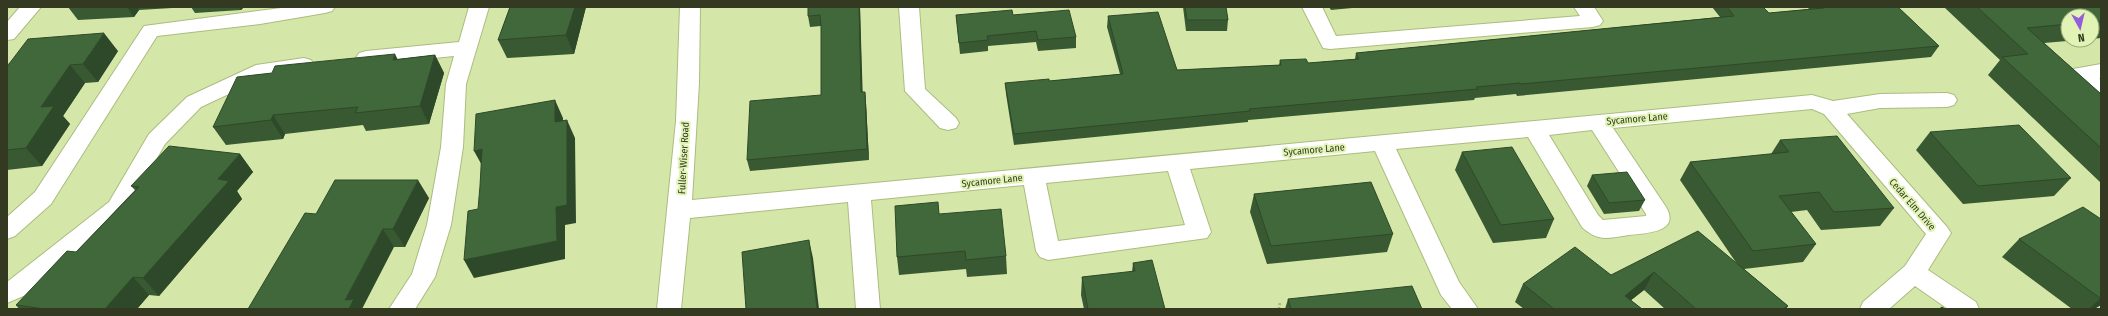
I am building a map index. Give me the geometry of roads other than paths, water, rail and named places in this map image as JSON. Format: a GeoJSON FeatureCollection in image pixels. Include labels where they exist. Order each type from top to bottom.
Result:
{"type":"FeatureCollection","features":[{"type":"Feature","properties":{"kind":"street"},"geometry":{"type":"LineString","coordinates":[[7,34],[31,7]]}},
{"type":"Feature","properties":{"kind":"street"},"geometry":{"type":"LineString","coordinates":[[7,230],[44,198],[151,30],[260,18],[325,7]]}},
{"type":"Feature","properties":{"kind":"street"},"geometry":{"type":"LineString","coordinates":[[401,309],[423,277],[439,225],[452,147],[456,84],[479,7]]}},
{"type":"Feature","properties":{"kind":"street","name":"Fuller-Wiser Road"},"geometry":{"type":"LineString","coordinates":[[669,309],[680,210],[690,38],[690,7]]}},
{"type":"Feature","properties":{"kind":"street"},"geometry":{"type":"LineString","coordinates":[[909,7],[915,91],[948,123]]}},
{"type":"Feature","properties":{"kind":"street"},"geometry":{"type":"LineString","coordinates":[[1312,7],[1330,43],[1593,21],[1584,7]]}},
{"type":"Feature","properties":{"kind":"street"},"geometry":{"type":"LineString","coordinates":[[349,60],[467,48]]}},
{"type":"Feature","properties":{"kind":"street"},"geometry":{"type":"LineString","coordinates":[[7,293],[19,286],[117,208],[157,139],[194,102],[263,70],[326,63]]}},
{"type":"Feature","properties":{"kind":"street"},"geometry":{"type":"LineString","coordinates":[[2101,71],[2080,74],[2101,92]]}},
{"type":"Feature","properties":{"kind":"street","name":"Sycamore Lane"},"geometry":{"type":"LineString","coordinates":[[680,210],[1800,102],[1823,105],[1830,109],[1880,101],[1947,100]]}},
{"type":"Feature","properties":{"kind":"street","name":"Cedar Elm Drive"},"geometry":{"type":"LineString","coordinates":[[1830,109],[1939,233],[1914,273]]}},
{"type":"Feature","properties":{"kind":"street"},"geometry":{"type":"LineString","coordinates":[[1534,128],[1590,220],[1596,227],[1604,229],[1652,224],[1658,220],[1658,213],[1597,122]]}},
{"type":"Feature","properties":{"kind":"street"},"geometry":{"type":"LineString","coordinates":[[1382,142],[1450,288],[1466,309]]}},
{"type":"Feature","properties":{"kind":"street"},"geometry":{"type":"LineString","coordinates":[[1033,176],[1048,251],[1199,232],[1176,162]]}},
{"type":"Feature","properties":{"kind":"street"},"geometry":{"type":"LineString","coordinates":[[859,193],[868,309]]}},
{"type":"Feature","properties":{"kind":"street"},"geometry":{"type":"LineString","coordinates":[[1872,309],[1914,273],[1966,309]]}}]}
